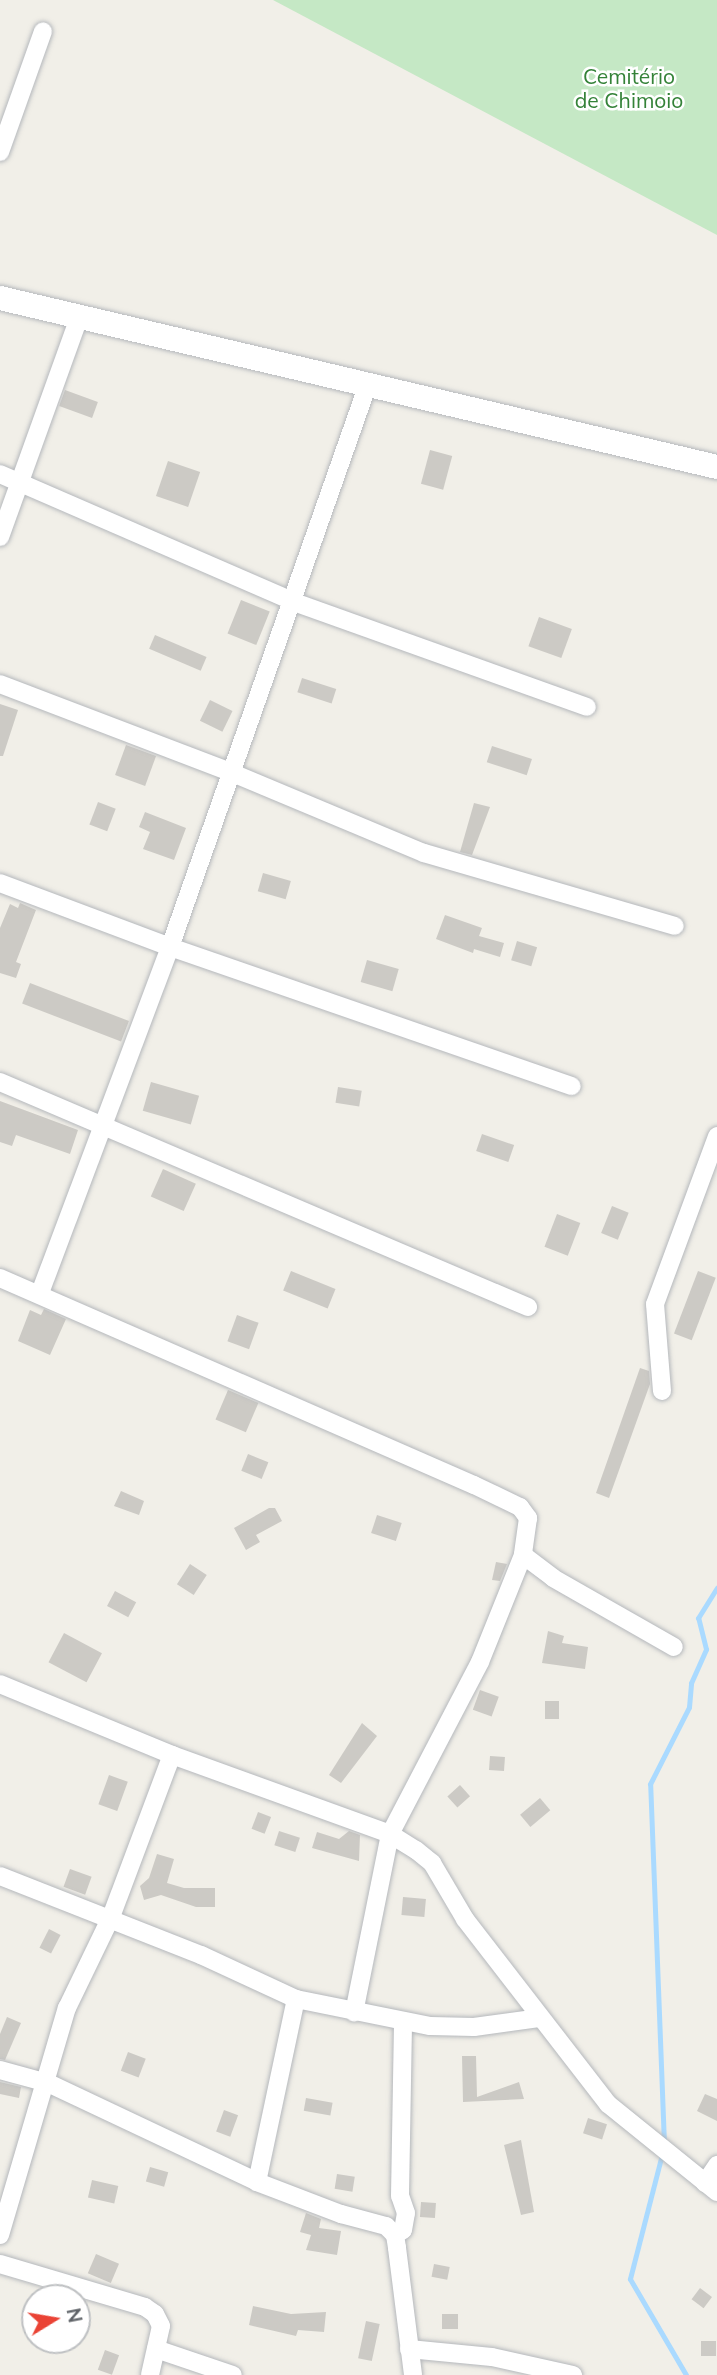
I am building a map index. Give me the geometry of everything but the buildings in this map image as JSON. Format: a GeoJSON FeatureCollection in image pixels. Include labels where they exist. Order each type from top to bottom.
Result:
{"type":"FeatureCollection","features":[{"type":"Feature","properties":{"kind":"street"},"geometry":{"type":"LineString","coordinates":[[0,152],[43,31]]}},
{"type":"Feature","properties":{"kind":"street"},"geometry":{"type":"LineString","coordinates":[[0,298],[717,467]]}},
{"type":"Feature","properties":{"kind":"street"},"geometry":{"type":"LineString","coordinates":[[0,537],[79,317]]}},
{"type":"Feature","properties":{"kind":"street"},"geometry":{"type":"LineString","coordinates":[[40,1293],[101,1123],[170,947],[230,772],[294,602],[368,384]]}},
{"type":"Feature","properties":{"kind":"street"},"geometry":{"type":"LineString","coordinates":[[0,474],[294,602],[587,707]]}},
{"type":"Feature","properties":{"kind":"street"},"geometry":{"type":"LineString","coordinates":[[0,684],[230,772],[424,853],[675,926]]}},
{"type":"Feature","properties":{"kind":"street"},"geometry":{"type":"LineString","coordinates":[[0,883],[170,947],[572,1086]]}},
{"type":"Feature","properties":{"kind":"street"},"geometry":{"type":"LineString","coordinates":[[0,1082],[528,1307]]}},
{"type":"Feature","properties":{"kind":"street"},"geometry":{"type":"LineString","coordinates":[[662,1391],[655,1304],[717,1136]]}},
{"type":"Feature","properties":{"kind":"street"},"geometry":{"type":"LineString","coordinates":[[0,1278],[40,1293],[520,1507],[528,1518],[523,1555],[480,1662],[390,1834],[354,2012]]}},
{"type":"Feature","properties":{"kind":"street"},"geometry":{"type":"LineString","coordinates":[[523,1555],[553,1578],[674,1647]]}},
{"type":"Feature","properties":{"kind":"street"},"geometry":{"type":"LineString","coordinates":[[0,1684],[172,1755],[390,1834],[432,1863],[465,1919],[608,2104],[711,2187],[717,2165]]}},
{"type":"Feature","properties":{"kind":"street"},"geometry":{"type":"LineString","coordinates":[[0,2235],[48,2083],[67,2008],[111,1917],[172,1755]]}},
{"type":"Feature","properties":{"kind":"street"},"geometry":{"type":"LineString","coordinates":[[0,1876],[111,1917],[296,1999],[403,2023],[474,2026],[540,2018]]}},
{"type":"Feature","properties":{"kind":"street"},"geometry":{"type":"LineString","coordinates":[[257,2182],[296,1999]]}},
{"type":"Feature","properties":{"kind":"street"},"geometry":{"type":"LineString","coordinates":[[395,2235],[403,2230],[406,2213],[400,2196],[403,2023]]}},
{"type":"Feature","properties":{"kind":"street"},"geometry":{"type":"LineString","coordinates":[[0,2070],[48,2083],[257,2182],[341,2214],[386,2226],[395,2235],[413,2375]]}},
{"type":"Feature","properties":{"kind":"street"},"geometry":{"type":"LineString","coordinates":[[0,2264],[145,2307],[161,2326],[150,2375]]}},
{"type":"Feature","properties":{"kind":"street"},"geometry":{"type":"LineString","coordinates":[[156,2349],[233,2375]]}},
{"type":"Feature","properties":{"kind":"street"},"geometry":{"type":"LineString","coordinates":[[408,2349],[492,2357],[573,2375]]}},
{"type":"Feature","properties":{"kind":"green space","name":"Cemitério de Chimoio"},"geometry":{"type":"Polygon","coordinates":[[[273,0],[717,0],[717,235],[273,0]]]}},
{"type":"Feature","properties":{"kind":"waterway"},"geometry":{"type":"LineString","coordinates":[[664,2144],[650,1784],[689,1707],[691,1683],[706,1649],[698,1618],[717,1587]]}},
{"type":"Feature","properties":{"kind":"waterway"},"geometry":{"type":"LineString","coordinates":[[662,2154],[630,2279],[686,2375]]}}]}
